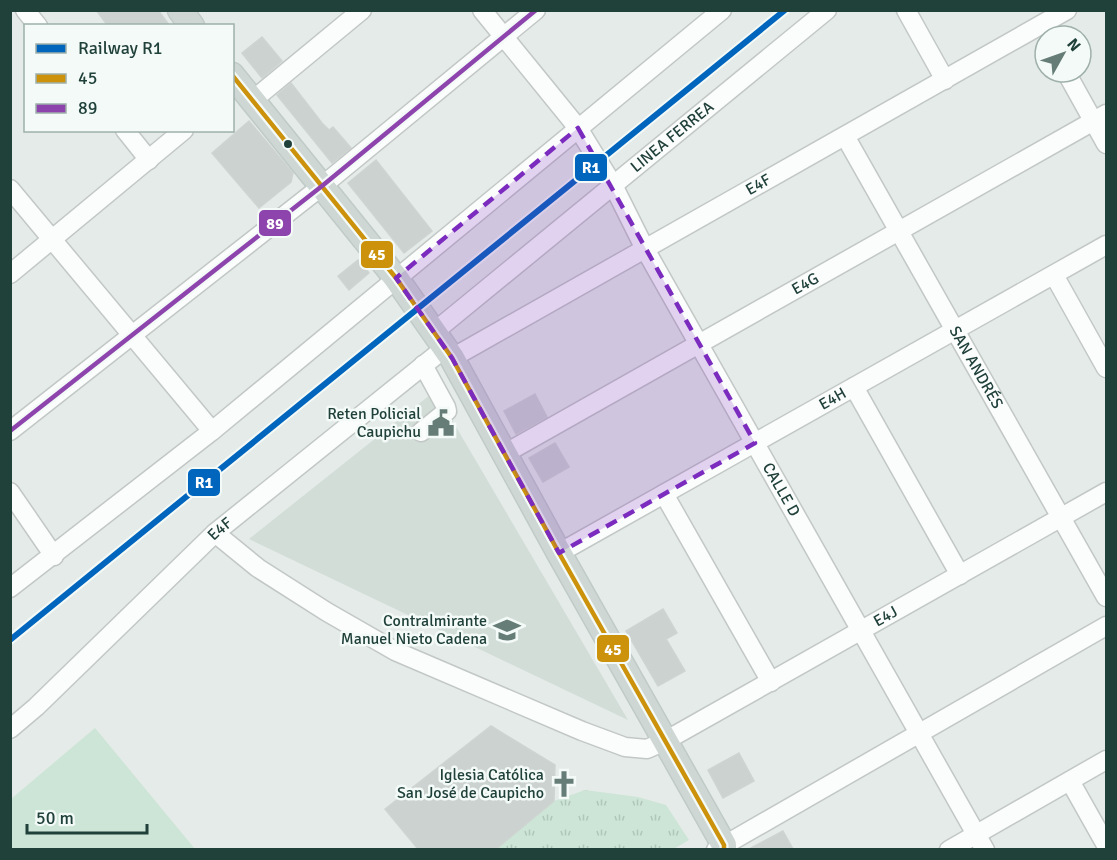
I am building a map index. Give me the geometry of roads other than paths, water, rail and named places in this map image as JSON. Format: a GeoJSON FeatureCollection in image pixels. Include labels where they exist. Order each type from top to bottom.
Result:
{"type":"FeatureCollection","features":[{"type":"Feature","properties":{"kind":"main road"},"geometry":{"type":"LineString","coordinates":[[180,10],[190,24]]}},
{"type":"Feature","properties":{"kind":"main road"},"geometry":{"type":"LineString","coordinates":[[239,88],[396,278],[443,346],[724,848]]}},
{"type":"Feature","properties":{"kind":"street"},"geometry":{"type":"LineString","coordinates":[[25,10],[36,24]]}},
{"type":"Feature","properties":{"kind":"street"},"geometry":{"type":"LineString","coordinates":[[239,88],[339,17],[362,10]]}},
{"type":"Feature","properties":{"kind":"street","name":"CALLE D"},"geometry":{"type":"LineString","coordinates":[[483,10],[578,128],[614,185],[645,249],[981,842]]}},
{"type":"Feature","properties":{"kind":"street"},"geometry":{"type":"LineString","coordinates":[[10,431],[322,186],[536,10]]}},
{"type":"Feature","properties":{"kind":"street"},"geometry":{"type":"LineString","coordinates":[[10,588],[212,431],[722,10]]}},
{"type":"Feature","properties":{"kind":"street","name":"LINEA FERREA"},"geometry":{"type":"LineString","coordinates":[[443,346],[614,185],[826,10]]}},
{"type":"Feature","properties":{"kind":"street"},"geometry":{"type":"LineString","coordinates":[[906,10],[945,80]]}},
{"type":"Feature","properties":{"kind":"street","name":"E4F"},"geometry":{"type":"LineString","coordinates":[[1039,24],[1067,10]]}},
{"type":"Feature","properties":{"kind":"street","name":"E4F"},"geometry":{"type":"LineString","coordinates":[[10,729],[36,707],[215,533],[423,365],[443,346],[645,249],[945,80],[1033,28]]}},
{"type":"Feature","properties":{"kind":"street"},"geometry":{"type":"LineString","coordinates":[[1075,84],[1100,118],[1107,144]]}},
{"type":"Feature","properties":{"kind":"street","name":"E4G"},"geometry":{"type":"LineString","coordinates":[[504,454],[1100,118]]}},
{"type":"Feature","properties":{"kind":"street"},"geometry":{"type":"LineString","coordinates":[[127,132],[149,160]]}},
{"type":"Feature","properties":{"kind":"street"},"geometry":{"type":"LineString","coordinates":[[10,274],[182,132]]}},
{"type":"Feature","properties":{"kind":"street","name":"SAN ANDRÉS"},"geometry":{"type":"LineString","coordinates":[[845,136],[1107,597]]}},
{"type":"Feature","properties":{"kind":"street"},"geometry":{"type":"LineString","coordinates":[[10,189],[212,431]]}},
{"type":"Feature","properties":{"kind":"street","name":"E4H"},"geometry":{"type":"LineString","coordinates":[[559,554],[1107,245]]}},
{"type":"Feature","properties":{"kind":"street"},"geometry":{"type":"LineString","coordinates":[[1054,275],[1107,368]]}},
{"type":"Feature","properties":{"kind":"street"},"geometry":{"type":"LineString","coordinates":[[421,432],[447,411],[423,365]]}},
{"type":"Feature","properties":{"kind":"street"},"geometry":{"type":"LineString","coordinates":[[854,387],[960,575]]}},
{"type":"Feature","properties":{"kind":"street"},"geometry":{"type":"LineString","coordinates":[[10,492],[54,556]]}},
{"type":"Feature","properties":{"kind":"street","name":"E4J"},"geometry":{"type":"LineString","coordinates":[[215,533],[258,568],[327,612],[395,651],[582,731],[625,747],[647,749],[771,682],[1107,492]]}},
{"type":"Feature","properties":{"kind":"street"},"geometry":{"type":"LineString","coordinates":[[664,494],[771,682]]}},
{"type":"Feature","properties":{"kind":"street"},"geometry":{"type":"LineString","coordinates":[[724,848],[919,732],[1107,626]]}},
{"type":"Feature","properties":{"kind":"street"},"geometry":{"type":"LineString","coordinates":[[949,849],[981,842],[1070,781],[1107,760]]}},
{"type":"Feature","properties":{"kind":"street"},"geometry":{"type":"LineString","coordinates":[[1070,781],[1107,845]]}},
{"type":"Feature","properties":{"kind":"rail line","name":"R1"},"geometry":{"type":"LineString","coordinates":[[10,640],[785,10]]}},
{"type":"Feature","properties":{"kind":"place","name":"Reten Policial Caupichu"},"geometry":{"type":"Point","coordinates":[441,423]}},
{"type":"Feature","properties":{"kind":"place","name":"Contralmirante Manuel Nieto Cadena"},"geometry":{"type":"Point","coordinates":[507,630]}},
{"type":"Feature","properties":{"kind":"place","name":"Iglesia Católica San José de Caupicho"},"geometry":{"type":"Point","coordinates":[564,784]}}]}
